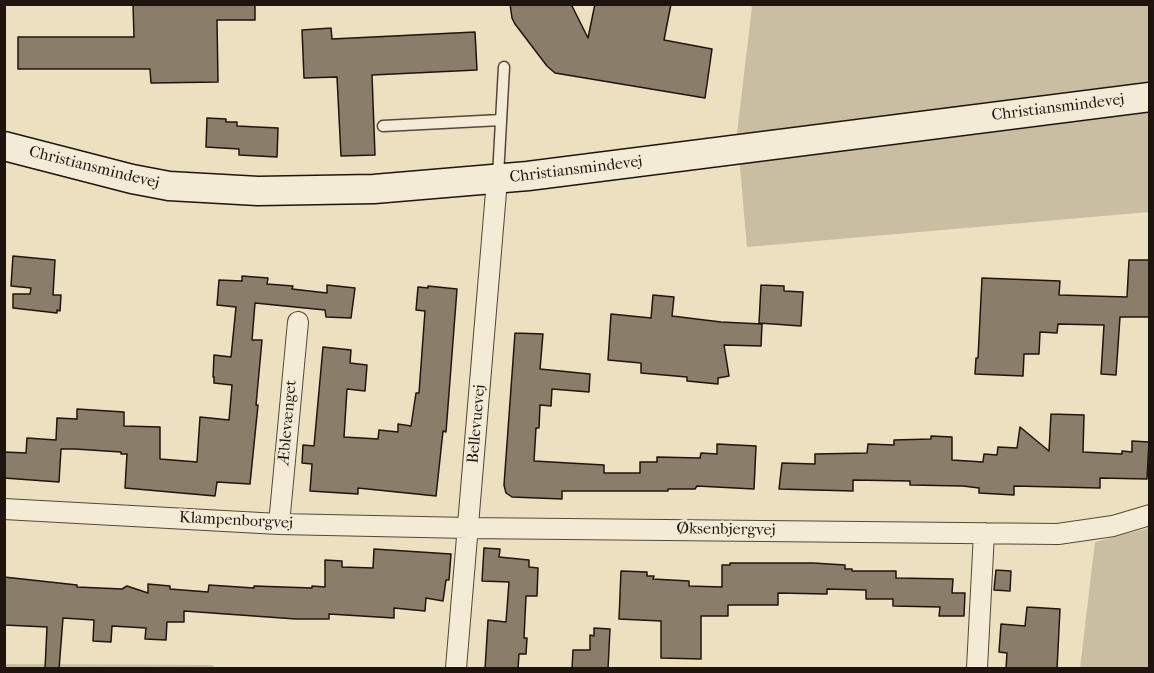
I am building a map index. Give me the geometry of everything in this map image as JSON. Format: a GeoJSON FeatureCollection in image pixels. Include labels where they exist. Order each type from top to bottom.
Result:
{"type":"FeatureCollection","features":[{"type":"Feature","properties":{"kind":"street","name":"Christiansmindevej"},"geometry":{"type":"LineString","coordinates":[[4,146],[132,179],[169,186],[258,191],[374,189],[497,180],[1149,97]]}},
{"type":"Feature","properties":{"kind":"street","name":"Bellevuevej"},"geometry":{"type":"LineString","coordinates":[[456,669],[497,180]]}},
{"type":"Feature","properties":{"kind":"street","name":"Æblevænget"},"geometry":{"type":"LineString","coordinates":[[279,524],[298,322]]}},
{"type":"Feature","properties":{"kind":"street","name":"Klampenborgvej"},"geometry":{"type":"LineString","coordinates":[[4,509],[279,524],[468,528]]}},
{"type":"Feature","properties":{"kind":"street","name":"Øksenbjergvej"},"geometry":{"type":"LineString","coordinates":[[468,528],[1059,534],[1113,526],[1149,515]]}},
{"type":"Feature","properties":{"kind":"street"},"geometry":{"type":"LineString","coordinates":[[977,669],[984,533]]}},
{"type":"Feature","properties":{"kind":"lane"},"geometry":{"type":"LineString","coordinates":[[497,180],[504,67]]}},
{"type":"Feature","properties":{"kind":"lane"},"geometry":{"type":"LineString","coordinates":[[383,126],[501,120]]}},
{"type":"Feature","properties":{"kind":"shaded area"},"geometry":{"type":"Polygon","coordinates":[[[748,5],[1149,5],[1149,212],[747,247],[737,133],[752,7],[748,5]]]}},
{"type":"Feature","properties":{"kind":"shaded area"},"geometry":{"type":"Polygon","coordinates":[[[1149,528],[1149,668],[1080,668],[1095,542],[1149,528]]]}},
{"type":"Feature","properties":{"kind":"shaded area"},"geometry":{"type":"Polygon","coordinates":[[[5,664],[213,665],[214,668],[5,668],[5,664]]]}},
{"type":"Feature","properties":{"kind":"building"},"geometry":{"type":"Polygon","coordinates":[[[133,4],[255,4],[255,20],[217,20],[218,82],[151,83],[150,69],[18,69],[18,37],[134,37],[133,4]]]}},
{"type":"Feature","properties":{"kind":"building"},"geometry":{"type":"Polygon","coordinates":[[[510,4],[571,4],[588,38],[595,4],[671,4],[664,40],[712,49],[705,98],[555,73],[515,24],[510,4]]]}},
{"type":"Feature","properties":{"kind":"building"},"geometry":{"type":"Polygon","coordinates":[[[331,28],[332,39],[475,32],[477,70],[372,75],[375,155],[341,156],[337,77],[304,78],[302,30],[331,28]]]}},
{"type":"Feature","properties":{"kind":"building"},"geometry":{"type":"Polygon","coordinates":[[[207,118],[226,119],[226,122],[237,122],[237,126],[278,128],[277,157],[239,155],[239,149],[206,147],[207,118]]]}},
{"type":"Feature","properties":{"kind":"building"},"geometry":{"type":"Polygon","coordinates":[[[13,256],[55,260],[53,295],[61,295],[60,311],[57,310],[57,313],[13,308],[13,294],[30,294],[31,288],[11,286],[13,256]]]}},
{"type":"Feature","properties":{"kind":"building"},"geometry":{"type":"Polygon","coordinates":[[[1129,260],[1149,260],[1149,317],[1120,317],[1116,375],[1101,374],[1104,325],[1058,324],[1057,333],[1040,332],[1039,354],[1024,354],[1023,376],[975,374],[976,358],[978,358],[982,278],[1060,281],[1059,295],[1127,297],[1129,260]]]}},
{"type":"Feature","properties":{"kind":"building"},"geometry":{"type":"Polygon","coordinates":[[[242,276],[268,278],[267,284],[293,286],[292,289],[327,293],[327,285],[355,288],[351,318],[326,317],[325,310],[255,303],[252,340],[262,340],[250,484],[217,482],[215,496],[125,488],[127,454],[75,449],[61,449],[59,482],[4,478],[4,452],[26,453],[27,438],[56,440],[57,418],[77,419],[77,409],[124,412],[124,426],[160,427],[160,459],[197,462],[200,417],[229,420],[232,385],[214,383],[214,355],[231,357],[236,307],[217,305],[219,280],[242,281],[242,276]]]}},
{"type":"Feature","properties":{"kind":"building"},"geometry":{"type":"Polygon","coordinates":[[[761,285],[784,286],[784,291],[803,292],[801,326],[759,323],[761,285]]]}},
{"type":"Feature","properties":{"kind":"building"},"geometry":{"type":"Polygon","coordinates":[[[428,286],[457,289],[446,432],[443,431],[436,496],[358,488],[358,494],[310,491],[312,464],[302,463],[303,445],[314,446],[323,347],[351,350],[350,363],[367,365],[365,391],[347,389],[344,437],[378,439],[379,430],[398,432],[398,424],[411,426],[416,393],[419,393],[425,311],[416,310],[418,287],[428,288],[428,286]]]}},
{"type":"Feature","properties":{"kind":"building"},"geometry":{"type":"Polygon","coordinates":[[[653,295],[674,297],[672,316],[762,324],[761,346],[724,345],[729,376],[718,378],[718,384],[687,381],[687,377],[641,373],[641,363],[608,360],[611,314],[651,318],[653,295]]]}},
{"type":"Feature","properties":{"kind":"building"},"geometry":{"type":"Polygon","coordinates":[[[515,333],[543,334],[540,369],[590,374],[589,392],[552,389],[551,406],[540,405],[534,461],[604,465],[604,473],[640,473],[640,462],[657,462],[657,457],[700,458],[701,453],[717,454],[717,444],[756,446],[754,489],[697,486],[695,489],[668,489],[668,491],[562,491],[562,499],[512,497],[506,493],[504,485],[515,333]]]}},
{"type":"Feature","properties":{"kind":"building"},"geometry":{"type":"Polygon","coordinates":[[[1051,414],[1084,415],[1083,452],[1122,454],[1122,451],[1132,452],[1132,441],[1149,442],[1147,479],[1100,478],[1100,488],[1014,486],[1014,495],[979,493],[979,488],[963,486],[910,485],[910,481],[853,480],[853,491],[779,489],[782,463],[815,464],[815,454],[867,453],[868,444],[894,445],[894,440],[931,439],[931,436],[952,437],[952,460],[983,462],[984,454],[997,455],[998,447],[1017,448],[1020,427],[1049,451],[1051,414]]]}},
{"type":"Feature","properties":{"kind":"building"},"geometry":{"type":"Polygon","coordinates":[[[484,548],[500,549],[499,557],[529,560],[529,567],[538,568],[537,596],[526,596],[524,638],[527,638],[526,654],[519,654],[518,669],[485,669],[488,620],[506,622],[509,582],[482,581],[484,548]]]}},
{"type":"Feature","properties":{"kind":"building"},"geometry":{"type":"Polygon","coordinates":[[[374,549],[451,554],[449,580],[446,580],[443,601],[426,598],[425,611],[394,608],[394,618],[329,614],[329,619],[296,619],[184,611],[184,622],[167,622],[166,640],[145,639],[146,628],[112,626],[111,642],[93,641],[94,620],[63,618],[59,669],[45,669],[47,627],[4,625],[4,577],[77,585],[77,587],[122,589],[127,586],[148,593],[148,584],[170,586],[170,589],[208,592],[209,585],[312,588],[312,586],[325,587],[325,560],[342,561],[342,567],[373,568],[374,549]]]}},
{"type":"Feature","properties":{"kind":"building"},"geometry":{"type":"Polygon","coordinates":[[[730,563],[845,565],[845,569],[852,569],[852,571],[896,571],[896,578],[953,579],[952,593],[965,593],[964,616],[939,616],[940,607],[893,606],[893,599],[866,599],[866,590],[827,589],[827,594],[778,593],[778,605],[728,605],[728,616],[701,616],[701,659],[661,658],[661,621],[619,619],[621,571],[647,572],[647,576],[654,576],[653,579],[689,581],[689,586],[722,587],[722,565],[730,565],[730,563]]]}},
{"type":"Feature","properties":{"kind":"building"},"geometry":{"type":"Polygon","coordinates":[[[996,570],[1011,571],[1010,591],[994,590],[996,570]]]}},
{"type":"Feature","properties":{"kind":"building"},"geometry":{"type":"Polygon","coordinates":[[[1027,607],[1060,609],[1057,669],[1006,669],[1007,653],[999,652],[1001,624],[1025,626],[1027,607]]]}},
{"type":"Feature","properties":{"kind":"building"},"geometry":{"type":"Polygon","coordinates":[[[594,628],[610,629],[608,669],[572,669],[573,650],[590,650],[590,635],[594,636],[594,628]]]}}]}
